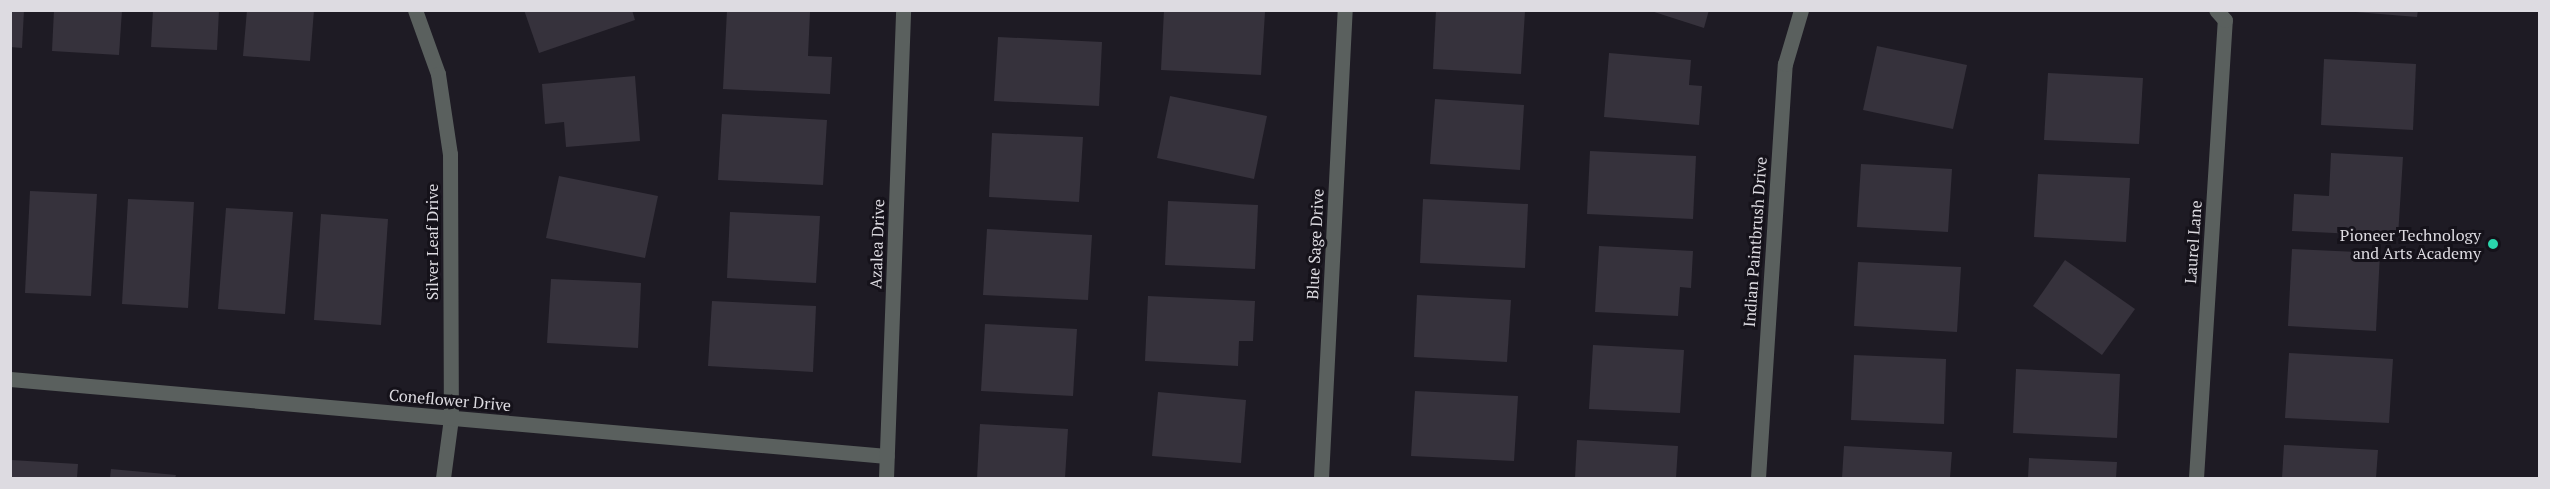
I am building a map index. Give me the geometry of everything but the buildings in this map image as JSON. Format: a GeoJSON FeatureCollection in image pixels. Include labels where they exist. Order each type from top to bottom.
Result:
{"type":"FeatureCollection","features":[{"type":"Feature","properties":{"kind":"street","name":"Silver Leaf Drive"},"geometry":{"type":"LineString","coordinates":[[415,10],[438,74],[450,154],[451,418],[443,478]]}},
{"type":"Feature","properties":{"kind":"street","name":"Azalea Drive"},"geometry":{"type":"LineString","coordinates":[[886,478],[903,10]]}},
{"type":"Feature","properties":{"kind":"street","name":"Blue Sage Drive"},"geometry":{"type":"LineString","coordinates":[[1321,478],[1345,10]]}},
{"type":"Feature","properties":{"kind":"street","name":"Indian Paintbrush Drive"},"geometry":{"type":"LineString","coordinates":[[1758,478],[1785,64],[1801,10]]}},
{"type":"Feature","properties":{"kind":"street","name":"Laurel Lane"},"geometry":{"type":"LineString","coordinates":[[2196,478],[2225,20],[2216,10]]}},
{"type":"Feature","properties":{"kind":"street","name":"Coneflower Drive"},"geometry":{"type":"LineString","coordinates":[[10,379],[887,456]]}},
{"type":"Feature","properties":{"kind":"place","name":"Pioneer Technology and Arts Academy"},"geometry":{"type":"Point","coordinates":[2493,244]}}]}
